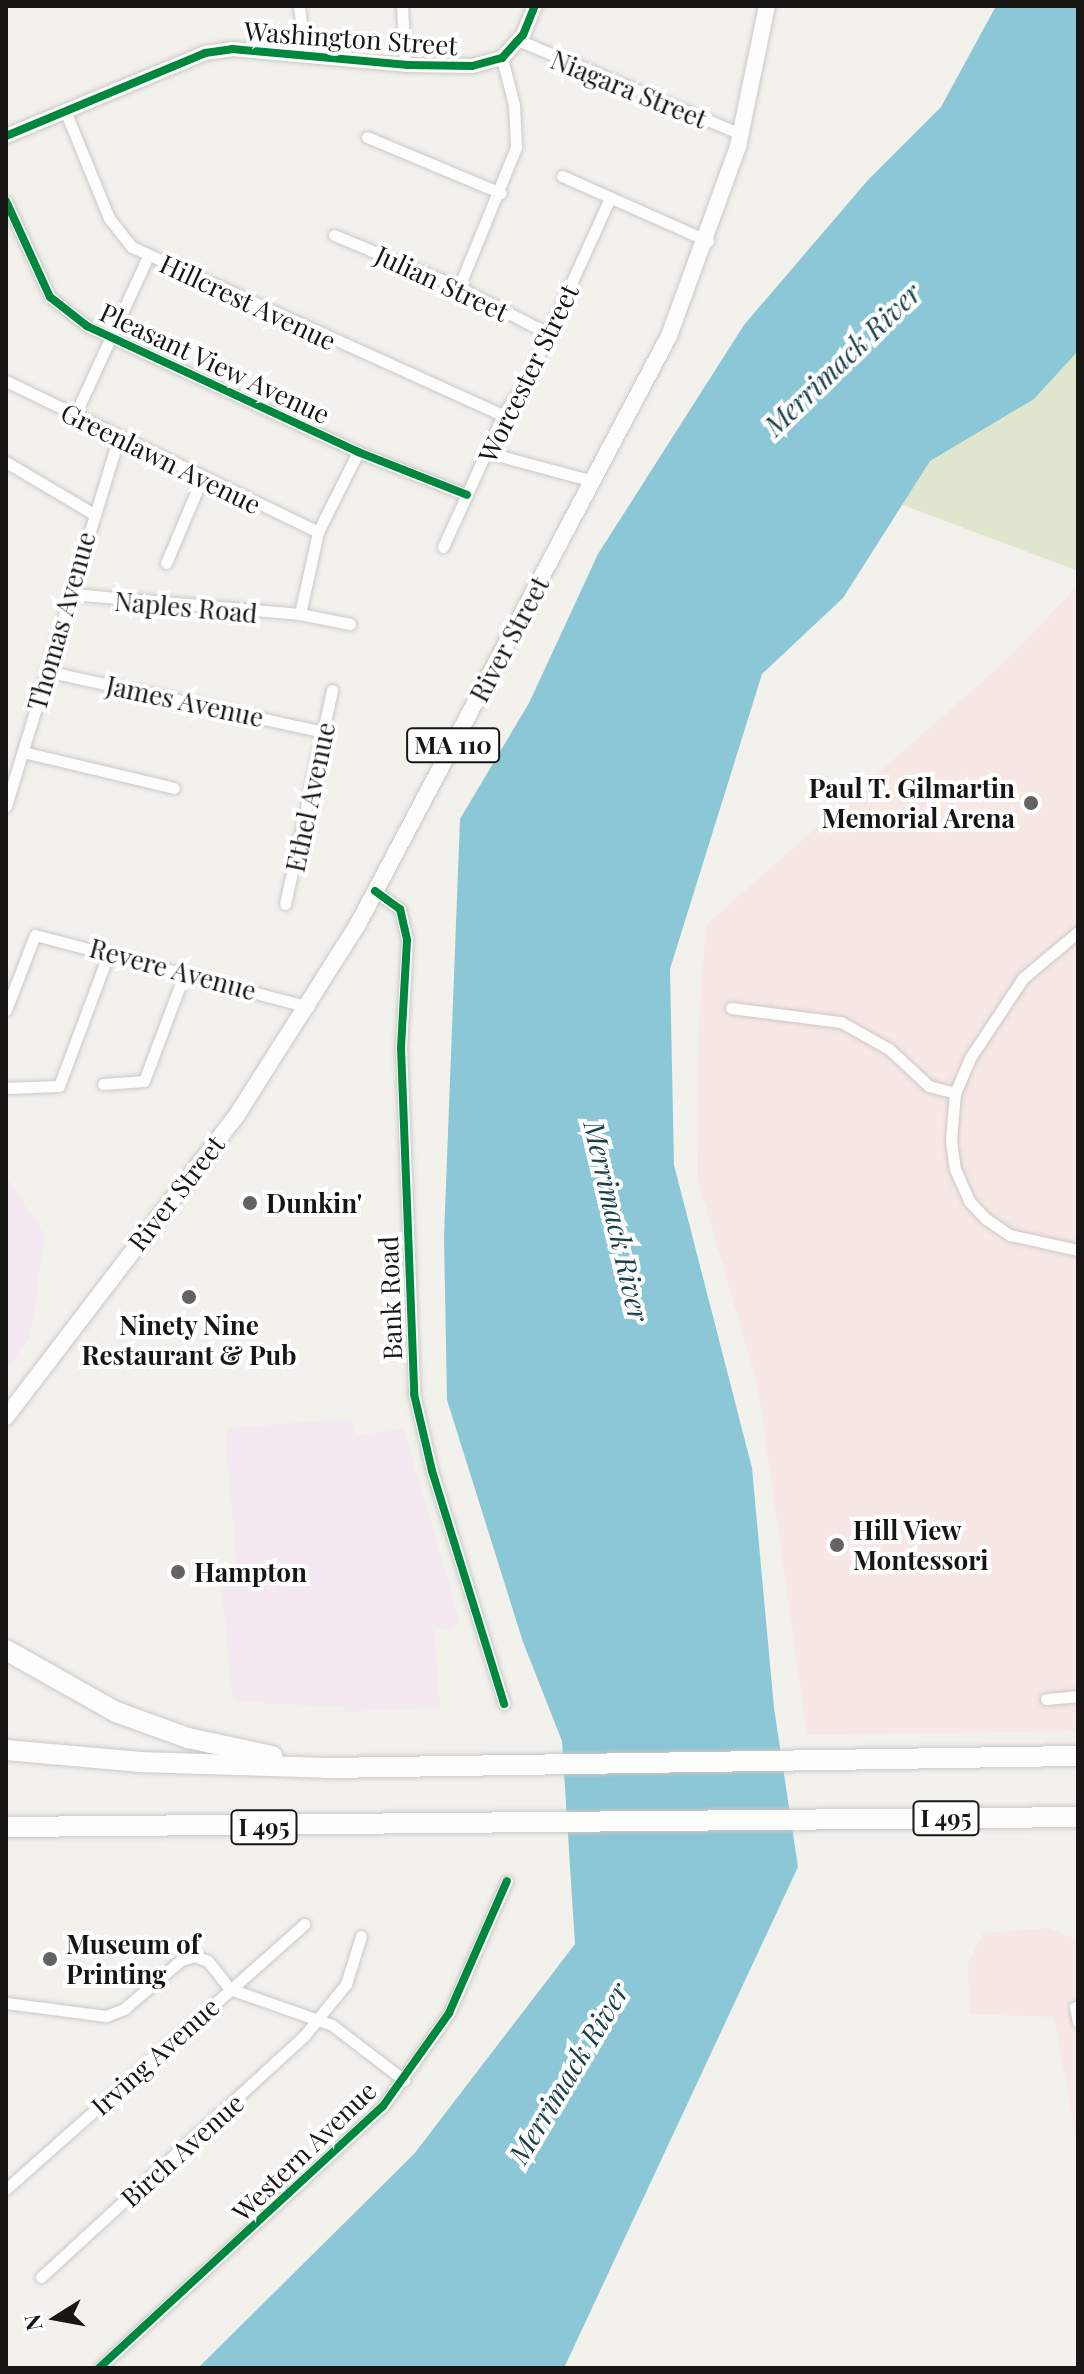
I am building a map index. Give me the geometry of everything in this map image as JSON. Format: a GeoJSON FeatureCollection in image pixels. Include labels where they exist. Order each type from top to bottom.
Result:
{"type":"FeatureCollection","features":[{"type":"Feature","properties":{"kind":"highway"},"geometry":{"type":"LineString","coordinates":[[6,1650],[116,1712],[155,1727],[327,1768]]}},
{"type":"Feature","properties":{"kind":"highway","name":"I 495"},"geometry":{"type":"LineString","coordinates":[[6,1750],[140,1762],[327,1768],[1078,1756]]}},
{"type":"Feature","properties":{"kind":"highway","name":"I 495"},"geometry":{"type":"LineString","coordinates":[[6,1827],[1078,1817]]}},
{"type":"Feature","properties":{"kind":"main road","name":"River Street"},"geometry":{"type":"LineString","coordinates":[[6,1417],[235,1118],[309,1007],[375,891],[669,336],[708,241],[741,134],[767,6]]}},
{"type":"Feature","properties":{"kind":"street"},"geometry":{"type":"LineString","coordinates":[[299,6],[305,54]]}},
{"type":"Feature","properties":{"kind":"street"},"geometry":{"type":"LineString","coordinates":[[402,6],[405,65]]}},
{"type":"Feature","properties":{"kind":"street"},"geometry":{"type":"LineString","coordinates":[[459,287],[501,193],[516,147],[514,105],[502,58],[518,40],[535,6]]}},
{"type":"Feature","properties":{"kind":"street","name":"Niagara Street"},"geometry":{"type":"LineString","coordinates":[[518,40],[741,134]]}},
{"type":"Feature","properties":{"kind":"street","name":"Washington Street"},"geometry":{"type":"LineString","coordinates":[[6,136],[205,53],[232,49],[405,65],[472,66],[502,58]]}},
{"type":"Feature","properties":{"kind":"street","name":"Hillcrest Avenue"},"geometry":{"type":"LineString","coordinates":[[66,113],[109,218],[120,237],[148,256],[503,415]]}},
{"type":"Feature","properties":{"kind":"street"},"geometry":{"type":"LineString","coordinates":[[367,137],[501,193]]}},
{"type":"Feature","properties":{"kind":"street"},"geometry":{"type":"LineString","coordinates":[[562,176],[708,241]]}},
{"type":"Feature","properties":{"kind":"street","name":"Worcester Street"},"geometry":{"type":"LineString","coordinates":[[443,547],[489,453],[503,415],[549,334],[610,198]]}},
{"type":"Feature","properties":{"kind":"street","name":"Pleasant View Avenue"},"geometry":{"type":"LineString","coordinates":[[6,201],[50,297],[110,339],[358,452],[467,495]]}},
{"type":"Feature","properties":{"kind":"street","name":"Julian Street"},"geometry":{"type":"LineString","coordinates":[[334,235],[459,287],[549,334]]}},
{"type":"Feature","properties":{"kind":"street"},"geometry":{"type":"LineString","coordinates":[[75,415],[148,256]]}},
{"type":"Feature","properties":{"kind":"street","name":"Greenlawn Avenue"},"geometry":{"type":"LineString","coordinates":[[6,381],[318,532]]}},
{"type":"Feature","properties":{"kind":"street","name":"Thomas Avenue"},"geometry":{"type":"LineString","coordinates":[[6,806],[72,594],[92,513],[119,437]]}},
{"type":"Feature","properties":{"kind":"street"},"geometry":{"type":"LineString","coordinates":[[300,614],[318,532],[358,452]]}},
{"type":"Feature","properties":{"kind":"street"},"geometry":{"type":"LineString","coordinates":[[489,453],[593,481]]}},
{"type":"Feature","properties":{"kind":"street"},"geometry":{"type":"LineString","coordinates":[[6,462],[92,513]]}},
{"type":"Feature","properties":{"kind":"street"},"geometry":{"type":"LineString","coordinates":[[166,563],[202,478]]}},
{"type":"Feature","properties":{"kind":"street","name":"Naples Road"},"geometry":{"type":"LineString","coordinates":[[72,594],[300,614],[350,624]]}},
{"type":"Feature","properties":{"kind":"street","name":"James Avenue"},"geometry":{"type":"LineString","coordinates":[[46,671],[324,732]]}},
{"type":"Feature","properties":{"kind":"street","name":"Ethel Avenue"},"geometry":{"type":"LineString","coordinates":[[285,904],[332,690]]}},
{"type":"Feature","properties":{"kind":"street"},"geometry":{"type":"LineString","coordinates":[[23,752],[174,788]]}},
{"type":"Feature","properties":{"kind":"street","name":"Bank Road"},"geometry":{"type":"LineString","coordinates":[[375,891],[400,909],[407,940],[401,1048],[414,1394],[432,1471],[504,1704]]}},
{"type":"Feature","properties":{"kind":"street"},"geometry":{"type":"LineString","coordinates":[[1078,932],[1023,978],[970,1058],[955,1093],[951,1141],[955,1169],[969,1201],[1010,1235],[1078,1250]]}},
{"type":"Feature","properties":{"kind":"street","name":"Revere Avenue"},"geometry":{"type":"LineString","coordinates":[[6,1010],[35,935],[309,1007]]}},
{"type":"Feature","properties":{"kind":"street"},"geometry":{"type":"LineString","coordinates":[[6,1088],[59,1086],[109,952]]}},
{"type":"Feature","properties":{"kind":"street"},"geometry":{"type":"LineString","coordinates":[[103,1084],[144,1081],[185,972]]}},
{"type":"Feature","properties":{"kind":"street"},"geometry":{"type":"LineString","coordinates":[[731,1008],[841,1022],[879,1042],[929,1086],[955,1093]]}},
{"type":"Feature","properties":{"kind":"street"},"geometry":{"type":"LineString","coordinates":[[1046,1699],[1078,1696]]}},
{"type":"Feature","properties":{"kind":"street","name":"Western Avenue"},"geometry":{"type":"LineString","coordinates":[[99,2368],[346,2142],[404,2080],[449,2013],[507,1881]]}},
{"type":"Feature","properties":{"kind":"street","name":"Irving Avenue"},"geometry":{"type":"LineString","coordinates":[[6,2189],[304,1924]]}},
{"type":"Feature","properties":{"kind":"street","name":"Birch Avenue"},"geometry":{"type":"LineString","coordinates":[[41,2277],[268,2073],[346,1984],[361,1936]]}},
{"type":"Feature","properties":{"kind":"street"},"geometry":{"type":"LineString","coordinates":[[6,2003],[106,2016],[124,2009],[181,1960],[195,1956],[208,1961],[230,1989],[318,2018],[404,2080]]}},
{"type":"Feature","properties":{"kind":"street"},"geometry":{"type":"LineString","coordinates":[[1075,2007],[1078,2022]]}},
{"type":"Feature","properties":{"kind":"shaded area"},"geometry":{"type":"Polygon","coordinates":[[[1078,585],[1078,1731],[807,1735],[758,1387],[697,1177],[698,1032],[706,925],[1013,654],[1078,585]]]}},
{"type":"Feature","properties":{"kind":"shaded area"},"geometry":{"type":"Polygon","coordinates":[[[6,1177],[45,1235],[30,1337],[6,1370],[6,1177]]]}},
{"type":"Feature","properties":{"kind":"shaded area"},"geometry":{"type":"Polygon","coordinates":[[[352,1419],[355,1435],[404,1429],[459,1620],[453,1629],[434,1629],[440,1708],[345,1712],[344,1707],[238,1702],[232,1694],[222,1592],[236,1559],[225,1432],[234,1427],[352,1419]]]}},
{"type":"Feature","properties":{"kind":"shaded area"},"geometry":{"type":"Polygon","coordinates":[[[1049,1928],[1078,1940],[1078,2148],[1054,2017],[969,2014],[968,1963],[983,1933],[1049,1928]]]}},
{"type":"Feature","properties":{"kind":"green space"},"geometry":{"type":"Polygon","coordinates":[[[1078,313],[1078,571],[892,501],[923,451],[1078,313]]]}},
{"type":"Feature","properties":{"kind":"water","name":"Merrimack River"},"geometry":{"type":"Polygon","coordinates":[[[996,6],[1078,6],[1078,351],[1034,399],[930,461],[843,598],[762,674],[670,969],[674,1165],[752,1468],[774,1708],[798,1867],[564,2368],[198,2368],[414,2154],[575,1944],[562,1741],[523,1642],[447,1400],[444,1237],[460,819],[529,703],[598,554],[744,325],[868,180],[941,107],[996,6]]]}},
{"type":"Feature","properties":{"kind":"cycle path"},"geometry":{"type":"LineString","coordinates":[[6,136],[205,53],[232,49],[408,65],[472,66],[502,58],[523,35],[535,6]]}},
{"type":"Feature","properties":{"kind":"cycle path"},"geometry":{"type":"LineString","coordinates":[[6,201],[50,297],[87,326],[358,452],[467,495]]}},
{"type":"Feature","properties":{"kind":"cycle path"},"geometry":{"type":"LineString","coordinates":[[375,891],[400,909],[407,940],[401,1048],[414,1394],[432,1471],[504,1704]]}},
{"type":"Feature","properties":{"kind":"cycle path"},"geometry":{"type":"LineString","coordinates":[[99,2368],[383,2106],[449,2013],[507,1881]]}},
{"type":"Feature","properties":{"kind":"place","name":"Paul T. Gilmartin Memorial Arena"},"geometry":{"type":"Point","coordinates":[1031,803]}},
{"type":"Feature","properties":{"kind":"place","name":"Dunkin'"},"geometry":{"type":"Point","coordinates":[250,1203]}},
{"type":"Feature","properties":{"kind":"place","name":"Ninety Nine Restaurant & Pub"},"geometry":{"type":"Point","coordinates":[189,1297]}},
{"type":"Feature","properties":{"kind":"place","name":"Hill View Montessori"},"geometry":{"type":"Point","coordinates":[837,1545]}},
{"type":"Feature","properties":{"kind":"place","name":"Hampton"},"geometry":{"type":"Point","coordinates":[178,1572]}},
{"type":"Feature","properties":{"kind":"place","name":"Museum of Printing"},"geometry":{"type":"Point","coordinates":[50,1959]}}]}
